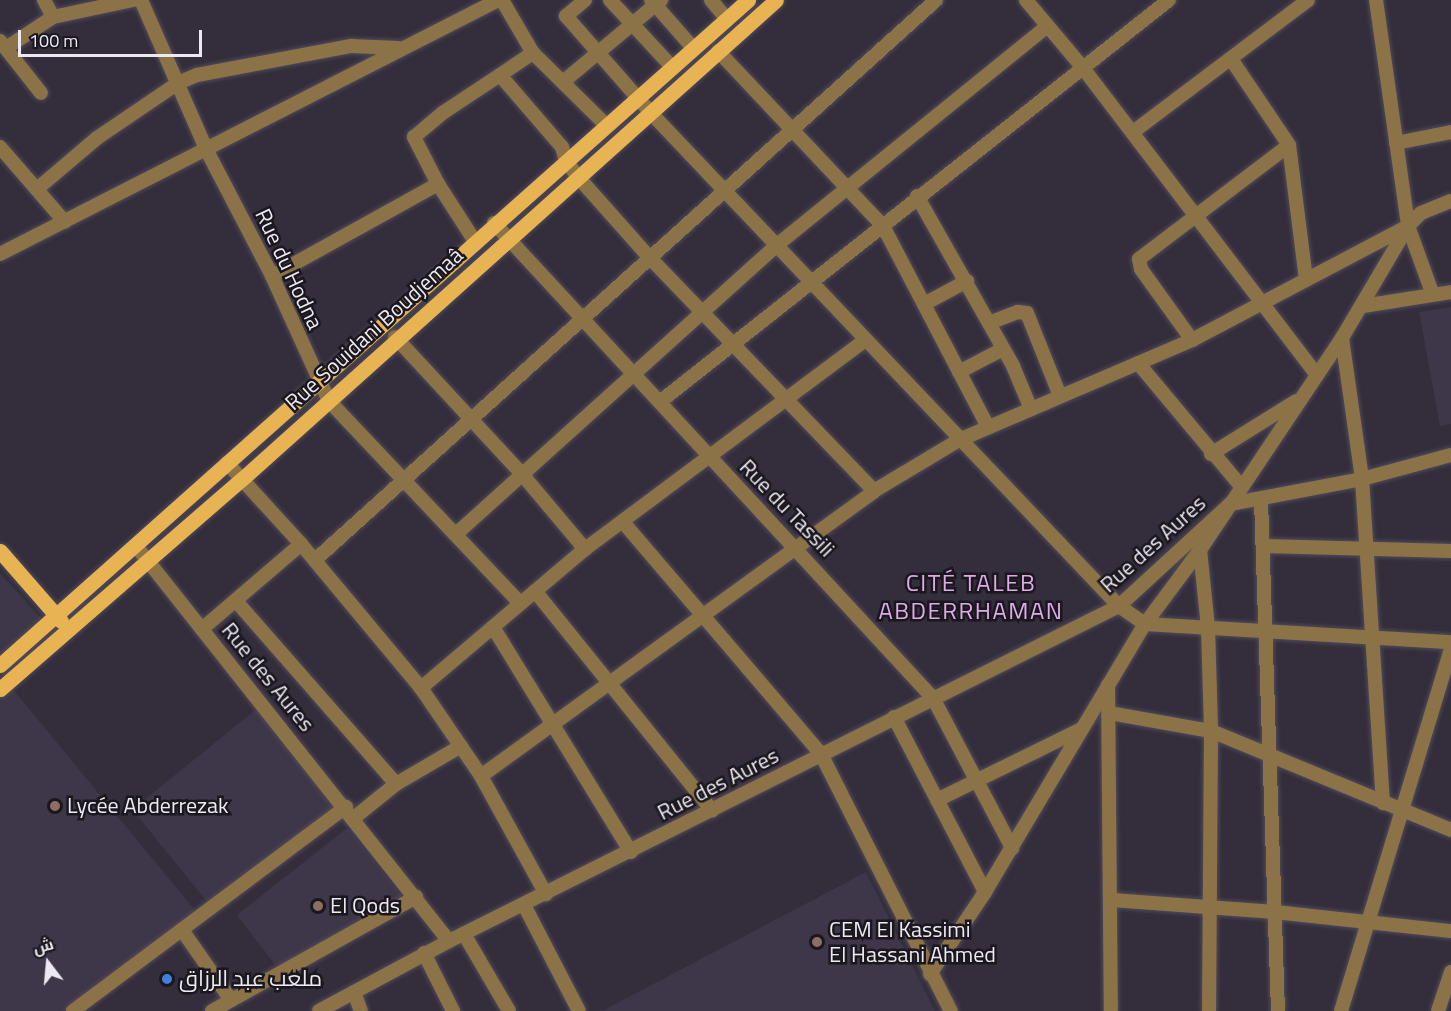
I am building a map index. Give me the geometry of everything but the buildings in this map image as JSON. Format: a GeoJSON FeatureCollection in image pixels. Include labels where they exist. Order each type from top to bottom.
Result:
{"type":"FeatureCollection","features":[{"type":"Feature","properties":{"kind":"main road","name":"Rue Souidani Boudjemaâ"},"geometry":{"type":"LineString","coordinates":[[0,664],[136,546],[474,240],[639,98],[748,0]]}},
{"type":"Feature","properties":{"kind":"main road","name":"Rue Souidani Boudjemaâ"},"geometry":{"type":"LineString","coordinates":[[0,689],[242,479],[396,338],[776,0]]}},
{"type":"Feature","properties":{"kind":"main road"},"geometry":{"type":"LineString","coordinates":[[0,551],[69,629]]}},
{"type":"Feature","properties":{"kind":"street"},"geometry":{"type":"LineString","coordinates":[[44,0],[53,16]]}},
{"type":"Feature","properties":{"kind":"street"},"geometry":{"type":"LineString","coordinates":[[41,93],[3,45],[53,16],[133,0]]}},
{"type":"Feature","properties":{"kind":"street","name":"Rue du Hodna"},"geometry":{"type":"LineString","coordinates":[[141,0],[206,149],[272,276],[318,382],[329,400],[520,603]]}},
{"type":"Feature","properties":{"kind":"street"},"geometry":{"type":"LineString","coordinates":[[585,0],[566,16],[724,190],[1119,606],[1145,624],[1265,633],[1451,642]]}},
{"type":"Feature","properties":{"kind":"street"},"geometry":{"type":"LineString","coordinates":[[610,0],[672,67]]}},
{"type":"Feature","properties":{"kind":"street"},"geometry":{"type":"LineString","coordinates":[[711,0],[726,19]]}},
{"type":"Feature","properties":{"kind":"street"},"geometry":{"type":"LineString","coordinates":[[315,560],[470,417],[936,0]]}},
{"type":"Feature","properties":{"kind":"street"},"geometry":{"type":"LineString","coordinates":[[1026,0],[1133,132],[1317,375]]}},
{"type":"Feature","properties":{"kind":"street"},"geometry":{"type":"LineString","coordinates":[[661,401],[811,280],[883,226],[917,196],[1170,0]]}},
{"type":"Feature","properties":{"kind":"street"},"geometry":{"type":"LineString","coordinates":[[1133,132],[1308,0]]}},
{"type":"Feature","properties":{"kind":"street"},"geometry":{"type":"LineString","coordinates":[[1376,0],[1408,226],[1433,295]]}},
{"type":"Feature","properties":{"kind":"street"},"geometry":{"type":"LineString","coordinates":[[0,254],[493,1],[533,53],[607,126]]}},
{"type":"Feature","properties":{"kind":"street"},"geometry":{"type":"LineString","coordinates":[[563,82],[655,2],[693,48]]}},
{"type":"Feature","properties":{"kind":"street"},"geometry":{"type":"LineString","coordinates":[[456,534],[637,374],[777,245],[1047,26]]}},
{"type":"Feature","properties":{"kind":"street"},"geometry":{"type":"LineString","coordinates":[[37,189],[97,138],[178,83],[218,69],[351,46],[398,48]]}},
{"type":"Feature","properties":{"kind":"street"},"geometry":{"type":"LineString","coordinates":[[718,51],[883,226],[988,427]]}},
{"type":"Feature","properties":{"kind":"street"},"geometry":{"type":"LineString","coordinates":[[474,240],[438,184],[415,141],[416,134],[533,53]]}},
{"type":"Feature","properties":{"kind":"street"},"geometry":{"type":"LineString","coordinates":[[1231,59],[1289,145],[1306,280]]}},
{"type":"Feature","properties":{"kind":"street"},"geometry":{"type":"LineString","coordinates":[[500,75],[562,147],[566,161],[578,177],[649,257],[734,342],[785,400],[874,491]]}},
{"type":"Feature","properties":{"kind":"street"},"geometry":{"type":"LineString","coordinates":[[1396,143],[1451,132]]}},
{"type":"Feature","properties":{"kind":"street"},"geometry":{"type":"LineString","coordinates":[[1192,340],[1139,264],[1142,254],[1289,145]]}},
{"type":"Feature","properties":{"kind":"street"},"geometry":{"type":"LineString","coordinates":[[0,147],[65,222]]}},
{"type":"Feature","properties":{"kind":"street"},"geometry":{"type":"LineString","coordinates":[[272,276],[438,184]]}},
{"type":"Feature","properties":{"kind":"street"},"geometry":{"type":"LineString","coordinates":[[917,196],[967,281],[1031,409]]}},
{"type":"Feature","properties":{"kind":"street"},"geometry":{"type":"LineString","coordinates":[[930,974],[986,892],[1145,624],[1200,550],[1342,338],[1363,306],[1408,226],[1421,213],[1451,201]]}},
{"type":"Feature","properties":{"kind":"street","name":"Rue du Tassili"},"geometry":{"type":"LineString","coordinates":[[494,224],[637,374],[711,458],[797,548],[933,698],[1012,848]]}},
{"type":"Feature","properties":{"kind":"street"},"geometry":{"type":"LineString","coordinates":[[481,776],[874,491],[959,440],[1192,340],[1408,226]]}},
{"type":"Feature","properties":{"kind":"street"},"geometry":{"type":"LineString","coordinates":[[924,304],[967,281]]}},
{"type":"Feature","properties":{"kind":"street"},"geometry":{"type":"LineString","coordinates":[[1363,306],[1451,292]]}},
{"type":"Feature","properties":{"kind":"street"},"geometry":{"type":"LineString","coordinates":[[989,323],[1018,312],[1027,313],[1060,396]]}},
{"type":"Feature","properties":{"kind":"street"},"geometry":{"type":"LineString","coordinates":[[396,338],[522,474],[585,549]]}},
{"type":"Feature","properties":{"kind":"street"},"geometry":{"type":"LineString","coordinates":[[1342,338],[1362,479],[1383,802]]}},
{"type":"Feature","properties":{"kind":"street"},"geometry":{"type":"LineString","coordinates":[[421,688],[585,549],[711,458],[865,340]]}},
{"type":"Feature","properties":{"kind":"street"},"geometry":{"type":"LineString","coordinates":[[959,372],[1003,349]]}},
{"type":"Feature","properties":{"kind":"street"},"geometry":{"type":"LineString","coordinates":[[1138,363],[1211,454],[1241,486]]}},
{"type":"Feature","properties":{"kind":"street"},"geometry":{"type":"LineString","coordinates":[[1211,454],[1302,397]]}},
{"type":"Feature","properties":{"kind":"street","name":"Rue des Aures"},"geometry":{"type":"LineString","coordinates":[[136,546],[351,812],[449,941],[1119,606],[1230,504],[1362,479],[1451,455]]}},
{"type":"Feature","properties":{"kind":"street"},"geometry":{"type":"LineString","coordinates":[[227,463],[315,560],[421,688],[481,776],[546,894]]}},
{"type":"Feature","properties":{"kind":"street"},"geometry":{"type":"LineString","coordinates":[[1261,499],[1278,1011]]}},
{"type":"Feature","properties":{"kind":"street"},"geometry":{"type":"LineString","coordinates":[[623,522],[821,754],[930,974],[951,1011]]}},
{"type":"Feature","properties":{"kind":"street"},"geometry":{"type":"LineString","coordinates":[[202,629],[301,544]]}},
{"type":"Feature","properties":{"kind":"street"},"geometry":{"type":"LineString","coordinates":[[1264,546],[1451,551]]}},
{"type":"Feature","properties":{"kind":"street"},"geometry":{"type":"LineString","coordinates":[[1200,550],[1208,627],[1211,731],[1209,1011]]}},
{"type":"Feature","properties":{"kind":"street"},"geometry":{"type":"LineString","coordinates":[[535,591],[607,683],[712,810]]}},
{"type":"Feature","properties":{"kind":"street"},"geometry":{"type":"LineString","coordinates":[[236,601],[396,784]]}},
{"type":"Feature","properties":{"kind":"street"},"geometry":{"type":"LineString","coordinates":[[493,627],[554,722],[631,852]]}},
{"type":"Feature","properties":{"kind":"street"},"geometry":{"type":"LineString","coordinates":[[1341,1011],[1451,649]]}},
{"type":"Feature","properties":{"kind":"street"},"geometry":{"type":"LineString","coordinates":[[1108,685],[1112,900],[1111,1011]]}},
{"type":"Feature","properties":{"kind":"street"},"geometry":{"type":"LineString","coordinates":[[1110,713],[1211,731],[1451,830]]}},
{"type":"Feature","properties":{"kind":"street"},"geometry":{"type":"LineString","coordinates":[[894,717],[986,892]]}},
{"type":"Feature","properties":{"kind":"street"},"geometry":{"type":"LineString","coordinates":[[937,800],[1081,729]]}},
{"type":"Feature","properties":{"kind":"street"},"geometry":{"type":"LineString","coordinates":[[73,1011],[183,930],[351,812],[461,746]]}},
{"type":"Feature","properties":{"kind":"street"},"geometry":{"type":"LineString","coordinates":[[212,1011],[416,897]]}},
{"type":"Feature","properties":{"kind":"street"},"geometry":{"type":"LineString","coordinates":[[1112,900],[1275,912],[1451,931]]}},
{"type":"Feature","properties":{"kind":"street"},"geometry":{"type":"LineString","coordinates":[[524,905],[579,1011]]}},
{"type":"Feature","properties":{"kind":"street"},"geometry":{"type":"LineString","coordinates":[[183,930],[231,1000]]}},
{"type":"Feature","properties":{"kind":"street"},"geometry":{"type":"LineString","coordinates":[[464,934],[509,1011]]}},
{"type":"Feature","properties":{"kind":"street"},"geometry":{"type":"LineString","coordinates":[[319,1011],[449,941]]}},
{"type":"Feature","properties":{"kind":"street"},"geometry":{"type":"LineString","coordinates":[[424,953],[453,1011]]}},
{"type":"Feature","properties":{"kind":"street"},"geometry":{"type":"LineString","coordinates":[[1438,1011],[1451,972]]}},
{"type":"Feature","properties":{"kind":"street"},"geometry":{"type":"LineString","coordinates":[[354,992],[361,1011]]}},
{"type":"Feature","properties":{"kind":"shaded area"},"geometry":{"type":"Polygon","coordinates":[[[1451,307],[1451,424],[1440,426],[1419,312],[1451,307]]]}},
{"type":"Feature","properties":{"kind":"shaded area"},"geometry":{"type":"Polygon","coordinates":[[[0,573],[42,619],[0,656],[0,573]]]}},
{"type":"Feature","properties":{"kind":"shaded area","name":"Lycée Abderrezak"},"geometry":{"type":"Polygon","coordinates":[[[12,688],[198,914],[67,1011],[0,1011],[0,698],[12,688]]]}},
{"type":"Feature","properties":{"kind":"shaded area"},"geometry":{"type":"Polygon","coordinates":[[[259,707],[337,803],[210,906],[132,810],[259,707]]]}},
{"type":"Feature","properties":{"kind":"shaded area","name":"El Qods"},"geometry":{"type":"Polygon","coordinates":[[[347,828],[403,898],[279,970],[237,915],[347,828]]]}},
{"type":"Feature","properties":{"kind":"shaded area","name":"CEM El Kassimi El Hassani Ahmed"},"geometry":{"type":"Polygon","coordinates":[[[866,872],[935,1011],[602,1011],[866,872]]]}},
{"type":"Feature","properties":{"kind":"place","name":"Lycée Abderrezak"},"geometry":{"type":"Point","coordinates":[55,806]}},
{"type":"Feature","properties":{"kind":"place","name":"El Qods"},"geometry":{"type":"Point","coordinates":[318,906]}},
{"type":"Feature","properties":{"kind":"place","name":"CEM El Kassimi El Hassani Ahmed"},"geometry":{"type":"Point","coordinates":[817,942]}},
{"type":"Feature","properties":{"kind":"place","name":"ملعب عبد الرزاق"},"geometry":{"type":"Point","coordinates":[167,979]}},
{"type":"Feature","properties":{"kind":"district","name":"CITÉ TALEB ABDERRHAMAN"},"geometry":{"type":"Point","coordinates":[971,597]}}]}
